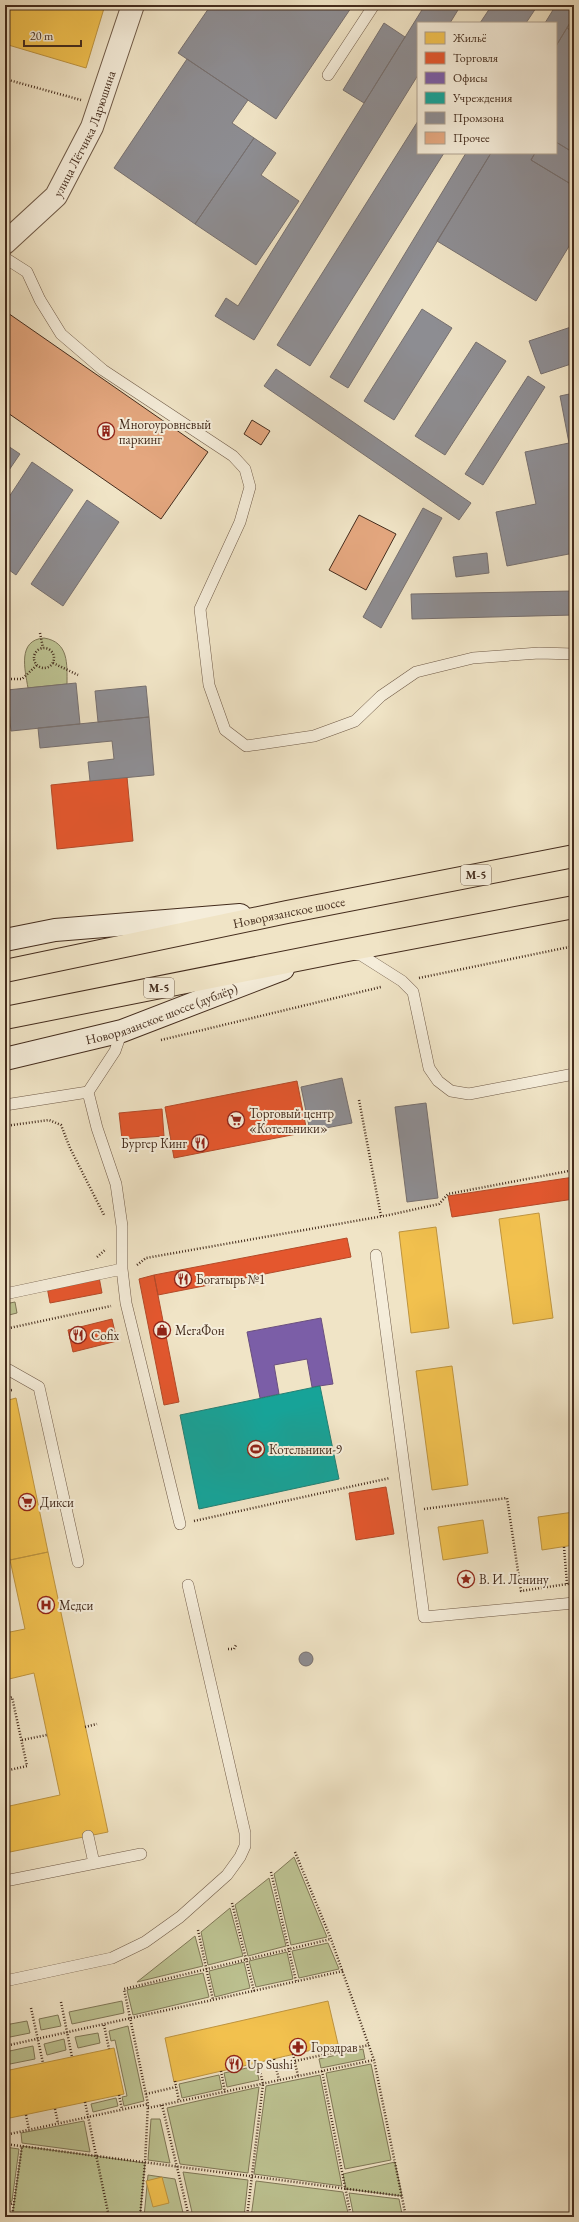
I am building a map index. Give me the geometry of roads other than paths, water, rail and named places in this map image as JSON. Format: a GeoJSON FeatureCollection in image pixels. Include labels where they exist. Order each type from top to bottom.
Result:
{"type":"FeatureCollection","features":[{"type":"Feature","properties":{"kind":"highway","name":"Новорязанское шоссе"},"geometry":{"type":"LineString","coordinates":[[5,972],[287,912],[574,856]]}},
{"type":"Feature","properties":{"kind":"highway","name":"М-5"},"geometry":{"type":"LineString","coordinates":[[5,1018],[337,952],[574,907]]}},
{"type":"Feature","properties":{"kind":"main road","name":"улица Лётчика Ларюшина"},"geometry":{"type":"LineString","coordinates":[[5,243],[56,196],[92,127],[133,5]]}},
{"type":"Feature","properties":{"kind":"main road"},"geometry":{"type":"LineString","coordinates":[[5,940],[55,930],[110,924],[287,912]]}},
{"type":"Feature","properties":{"kind":"main road","name":"Новорязанское шоссе (дублёр)"},"geometry":{"type":"LineString","coordinates":[[5,1058],[122,1031],[314,957]]}},
{"type":"Feature","properties":{"kind":"lane"},"geometry":{"type":"LineString","coordinates":[[328,75],[374,5]]}},
{"type":"Feature","properties":{"kind":"lane"},"geometry":{"type":"LineString","coordinates":[[5,258],[27,272],[40,300],[61,334],[103,370],[233,456],[246,469],[250,486],[240,522],[200,609],[209,685],[225,730],[246,746],[314,736],[355,721],[381,696],[416,672],[473,658],[538,653],[574,654]]}},
{"type":"Feature","properties":{"kind":"lane"},"geometry":{"type":"LineString","coordinates":[[337,952],[361,955],[402,981],[413,992],[429,1068],[438,1081],[451,1091],[469,1094],[574,1074]]}},
{"type":"Feature","properties":{"kind":"lane"},"geometry":{"type":"LineString","coordinates":[[122,1031],[115,1051],[88,1092],[97,1128],[116,1184],[122,1226],[122,1269],[126,1303],[180,1524]]}},
{"type":"Feature","properties":{"kind":"lane"},"geometry":{"type":"LineString","coordinates":[[5,1105],[88,1092]]}},
{"type":"Feature","properties":{"kind":"lane"},"geometry":{"type":"LineString","coordinates":[[376,1255],[424,1617],[574,1603]]}},
{"type":"Feature","properties":{"kind":"lane"},"geometry":{"type":"LineString","coordinates":[[5,1294],[122,1269]]}},
{"type":"Feature","properties":{"kind":"lane"},"geometry":{"type":"LineString","coordinates":[[5,1371],[9,1370],[39,1388],[78,1562]]}},
{"type":"Feature","properties":{"kind":"lane"},"geometry":{"type":"LineString","coordinates":[[5,1981],[112,1958],[145,1942],[180,1917],[221,1880],[240,1857],[245,1846],[245,1833],[188,1585]]}},
{"type":"Feature","properties":{"kind":"lane"},"geometry":{"type":"LineString","coordinates":[[88,1836],[94,1863]]}},
{"type":"Feature","properties":{"kind":"lane"},"geometry":{"type":"LineString","coordinates":[[5,1881],[141,1854]]}},
{"type":"Feature","properties":{"kind":"place","name":"Многоуровневый паркинг"},"geometry":{"type":"Point","coordinates":[106,431]}},
{"type":"Feature","properties":{"kind":"place","name":"Торговый центр «Котельники»"},"geometry":{"type":"Point","coordinates":[236,1120]}},
{"type":"Feature","properties":{"kind":"place","name":"Бургер Кинг"},"geometry":{"type":"Point","coordinates":[200,1143]}},
{"type":"Feature","properties":{"kind":"place","name":"Богатырь №1"},"geometry":{"type":"Point","coordinates":[183,1279]}},
{"type":"Feature","properties":{"kind":"place","name":"МегаФон"},"geometry":{"type":"Point","coordinates":[162,1330]}},
{"type":"Feature","properties":{"kind":"place","name":"Cofix"},"geometry":{"type":"Point","coordinates":[78,1335]}},
{"type":"Feature","properties":{"kind":"place","name":"Котельники-9"},"geometry":{"type":"Point","coordinates":[256,1449]}},
{"type":"Feature","properties":{"kind":"place","name":"Дикси"},"geometry":{"type":"Point","coordinates":[27,1502]}},
{"type":"Feature","properties":{"kind":"place","name":"В. И. Ленину"},"geometry":{"type":"Point","coordinates":[466,1579]}},
{"type":"Feature","properties":{"kind":"place","name":"Медси"},"geometry":{"type":"Point","coordinates":[46,1605]}},
{"type":"Feature","properties":{"kind":"place","name":"Горздрав"},"geometry":{"type":"Point","coordinates":[298,2047]}},
{"type":"Feature","properties":{"kind":"place","name":"Up Sushi"},"geometry":{"type":"Point","coordinates":[234,2064]}}]}
